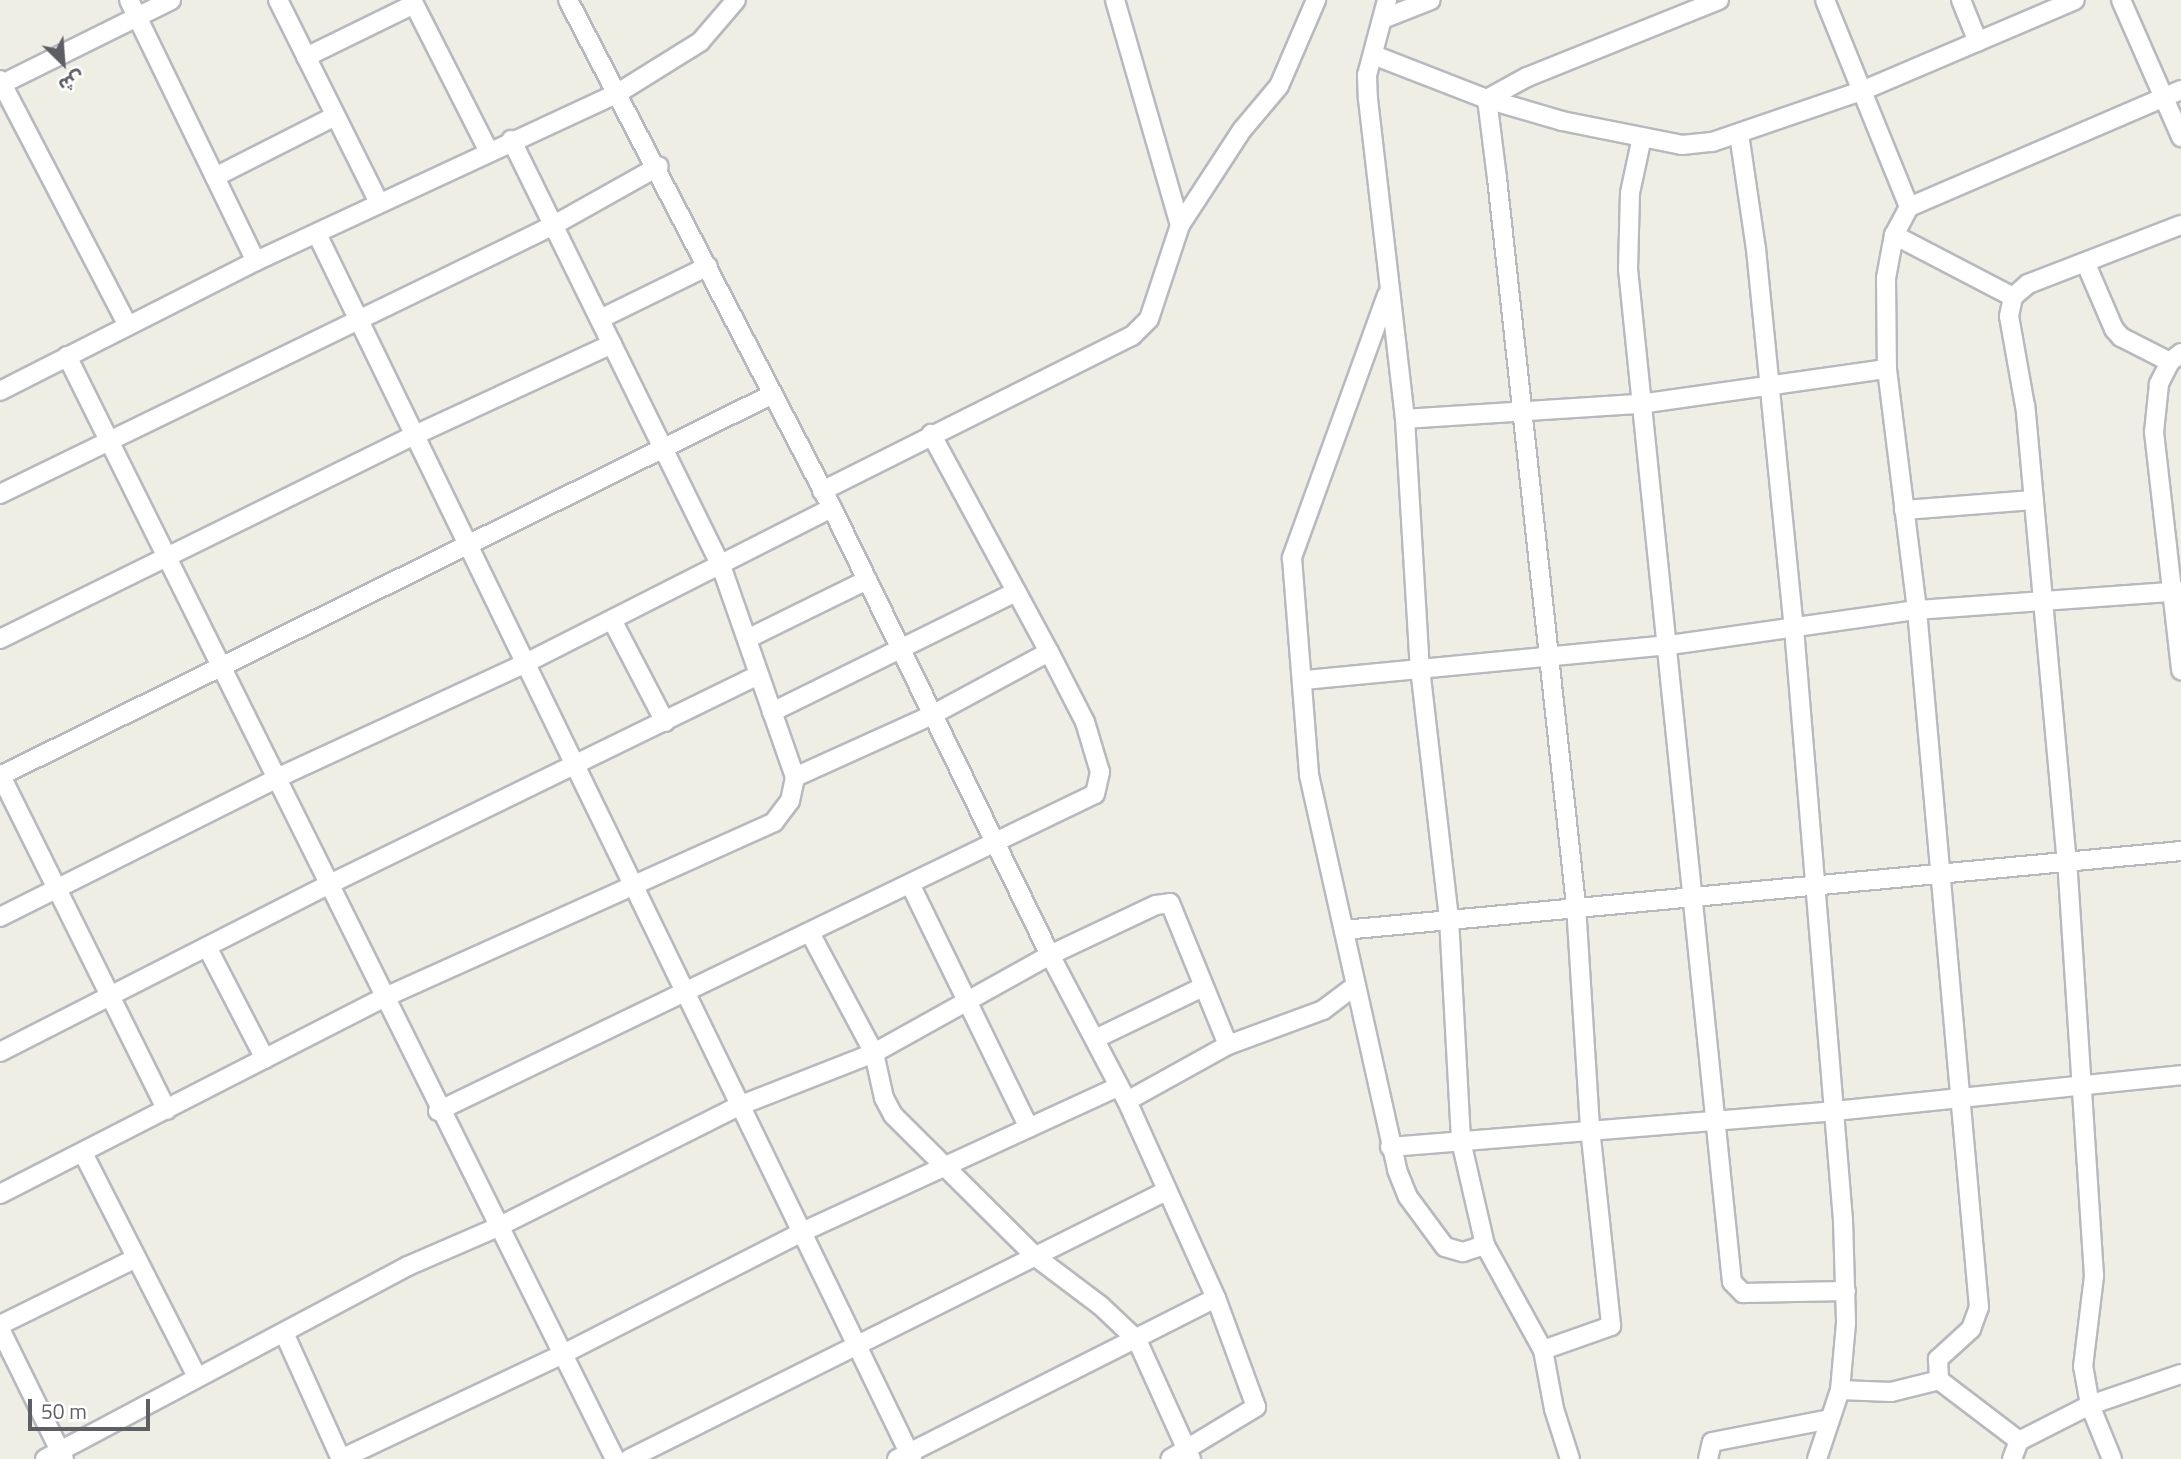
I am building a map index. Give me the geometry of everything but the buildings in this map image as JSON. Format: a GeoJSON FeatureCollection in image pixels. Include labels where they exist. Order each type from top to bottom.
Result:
{"type":"FeatureCollection","features":[{"type":"Feature","properties":{"kind":"street"},"geometry":{"type":"LineString","coordinates":[[128,326],[1,83],[132,8],[171,0]]}},
{"type":"Feature","properties":{"kind":"street"},"geometry":{"type":"LineString","coordinates":[[278,0],[379,203]]}},
{"type":"Feature","properties":{"kind":"street"},"geometry":{"type":"LineString","coordinates":[[569,0],[659,166],[832,508],[1050,955],[1123,1093],[1216,1298],[1255,1407],[1189,1455],[1170,1459]]}},
{"type":"Feature","properties":{"kind":"street"},"geometry":{"type":"LineString","coordinates":[[1,389],[256,261],[488,150],[618,93],[700,42],[736,0]]}},
{"type":"Feature","properties":{"kind":"street"},"geometry":{"type":"LineString","coordinates":[[1115,0],[1180,225]]}},
{"type":"Feature","properties":{"kind":"street"},"geometry":{"type":"LineString","coordinates":[[822,491],[931,434],[1132,336],[1159,301],[1180,225],[1242,130],[1279,86],[1313,7],[1326,0]]}},
{"type":"Feature","properties":{"kind":"street"},"geometry":{"type":"LineString","coordinates":[[1387,0],[1376,56],[1367,75],[1368,99],[1388,292],[1405,419],[1420,668],[1449,918],[1461,1141],[1485,1245],[1543,1350],[1553,1409],[1570,1459]]}},
{"type":"Feature","properties":{"kind":"street"},"geometry":{"type":"LineString","coordinates":[[1385,18],[1431,0]]}},
{"type":"Feature","properties":{"kind":"street"},"geometry":{"type":"LineString","coordinates":[[1487,99],[1527,77],[1719,0]]}},
{"type":"Feature","properties":{"kind":"street"},"geometry":{"type":"LineString","coordinates":[[1825,0],[1864,90],[1909,207]]}},
{"type":"Feature","properties":{"kind":"street"},"geometry":{"type":"LineString","coordinates":[[1961,0],[1978,42]]}},
{"type":"Feature","properties":{"kind":"street"},"geometry":{"type":"LineString","coordinates":[[1376,56],[1487,99],[1562,121],[1682,145],[1739,134],[1864,90],[2075,0]]}},
{"type":"Feature","properties":{"kind":"street"},"geometry":{"type":"LineString","coordinates":[[2121,0],[2181,137]]}},
{"type":"Feature","properties":{"kind":"street"},"geometry":{"type":"LineString","coordinates":[[306,57],[413,2],[488,150]]}},
{"type":"Feature","properties":{"kind":"street"},"geometry":{"type":"LineString","coordinates":[[132,8],[256,261]]}},
{"type":"Feature","properties":{"kind":"street"},"geometry":{"type":"LineString","coordinates":[[2019,1441],[1939,1380],[1938,1359],[1971,1329],[1979,1307],[1917,610],[1887,369],[1886,278],[1894,235],[1909,207],[2181,90]]}},
{"type":"Feature","properties":{"kind":"street"},"geometry":{"type":"LineString","coordinates":[[1487,99],[1576,905],[1590,1128],[1611,1327],[1543,1350]]}},
{"type":"Feature","properties":{"kind":"street"},"geometry":{"type":"LineString","coordinates":[[215,177],[335,116]]}},
{"type":"Feature","properties":{"kind":"street"},"geometry":{"type":"LineString","coordinates":[[1739,134],[1794,628],[1812,888],[1834,1111],[1846,1290],[1840,1390],[1817,1459]]}},
{"type":"Feature","properties":{"kind":"street"},"geometry":{"type":"LineString","coordinates":[[1642,137],[1630,193],[1628,269],[1640,404],[1670,645],[1714,1118],[1734,1287],[1743,1293],[1846,1290]]}},
{"type":"Feature","properties":{"kind":"street"},"geometry":{"type":"LineString","coordinates":[[0,1194],[383,998],[774,822],[790,801],[795,777],[721,566],[511,140]]}},
{"type":"Feature","properties":{"kind":"street"},"geometry":{"type":"LineString","coordinates":[[0,494],[356,317],[554,225],[659,166]]}},
{"type":"Feature","properties":{"kind":"street"},"geometry":{"type":"LineString","coordinates":[[2112,1459],[2090,1405],[2083,1354],[2094,1276],[2067,864],[2025,406],[2009,316],[2013,297],[2028,284],[2086,264],[2181,225]]}},
{"type":"Feature","properties":{"kind":"street"},"geometry":{"type":"LineString","coordinates":[[317,234],[741,1105],[906,1457],[1216,1298]]}},
{"type":"Feature","properties":{"kind":"street"},"geometry":{"type":"LineString","coordinates":[[1894,235],[2013,297]]}},
{"type":"Feature","properties":{"kind":"street"},"geometry":{"type":"LineString","coordinates":[[2086,264],[2114,328],[2121,337],[2175,358],[2159,384],[2154,432],[2178,591],[2181,670]]}},
{"type":"Feature","properties":{"kind":"street"},"geometry":{"type":"LineString","coordinates":[[600,319],[708,266]]}},
{"type":"Feature","properties":{"kind":"street"},"geometry":{"type":"LineString","coordinates":[[1388,292],[1292,558],[1305,680],[1310,783],[1390,1147],[1408,1196],[1445,1247],[1463,1252],[1485,1245]]}},
{"type":"Feature","properties":{"kind":"street"},"geometry":{"type":"LineString","coordinates":[[0,639],[415,435],[612,344]]}},
{"type":"Feature","properties":{"kind":"street"},"geometry":{"type":"LineString","coordinates":[[67,356],[164,559],[330,884],[496,1228],[615,1459]]}},
{"type":"Feature","properties":{"kind":"street"},"geometry":{"type":"LineString","coordinates":[[1405,419],[1521,409],[1640,404],[1887,369]]}},
{"type":"Feature","properties":{"kind":"street"},"geometry":{"type":"LineString","coordinates":[[167,1110],[0,775],[471,547],[773,394]]}},
{"type":"Feature","properties":{"kind":"street"},"geometry":{"type":"LineString","coordinates":[[438,1111],[996,846],[1095,794],[1100,785],[1085,722],[931,434]]}},
{"type":"Feature","properties":{"kind":"street"},"geometry":{"type":"LineString","coordinates":[[1904,510],[2034,500]]}},
{"type":"Feature","properties":{"kind":"street"},"geometry":{"type":"LineString","coordinates":[[0,917],[277,778],[526,663],[832,508]]}},
{"type":"Feature","properties":{"kind":"street"},"geometry":{"type":"LineString","coordinates":[[747,639],[867,580]]}},
{"type":"Feature","properties":{"kind":"street"},"geometry":{"type":"LineString","coordinates":[[1305,680],[1670,645],[1917,610],[2178,591]]}},
{"type":"Feature","properties":{"kind":"street"},"geometry":{"type":"LineString","coordinates":[[772,712],[901,651],[1016,592]]}},
{"type":"Feature","properties":{"kind":"street"},"geometry":{"type":"LineString","coordinates":[[612,620],[665,722]]}},
{"type":"Feature","properties":{"kind":"street"},"geometry":{"type":"LineString","coordinates":[[795,777],[932,715],[1049,652]]}},
{"type":"Feature","properties":{"kind":"street"},"geometry":{"type":"LineString","coordinates":[[0,1052],[330,884],[759,675]]}},
{"type":"Feature","properties":{"kind":"street"},"geometry":{"type":"LineString","coordinates":[[1344,930],[1576,905],[1695,900],[2181,851]]}},
{"type":"Feature","properties":{"kind":"street"},"geometry":{"type":"LineString","coordinates":[[911,886],[1029,1128]]}},
{"type":"Feature","properties":{"kind":"street"},"geometry":{"type":"LineString","coordinates":[[136,1258],[0,1327],[57,1457],[197,1377],[285,1335],[408,1266],[496,1228],[741,1105],[874,1054],[1050,955],[1156,905],[1170,903],[1228,1045]]}},
{"type":"Feature","properties":{"kind":"street"},"geometry":{"type":"LineString","coordinates":[[810,933],[874,1054],[884,1098],[893,1115],[1036,1257],[1101,1306],[1137,1340],[1189,1455]]}},
{"type":"Feature","properties":{"kind":"street"},"geometry":{"type":"LineString","coordinates":[[207,947],[265,1059]]}},
{"type":"Feature","properties":{"kind":"street"},"geometry":{"type":"LineString","coordinates":[[285,1335],[341,1459],[561,1355],[800,1233],[1029,1128],[1123,1093],[1228,1045],[1322,1010],[1355,986]]}},
{"type":"Feature","properties":{"kind":"street"},"geometry":{"type":"LineString","coordinates":[[1095,1039],[1203,988]]}},
{"type":"Feature","properties":{"kind":"street"},"geometry":{"type":"LineString","coordinates":[[1390,1147],[1590,1128],[1834,1111],[2181,1075]]}},
{"type":"Feature","properties":{"kind":"street"},"geometry":{"type":"LineString","coordinates":[[83,1153],[197,1377]]}},
{"type":"Feature","properties":{"kind":"street"},"geometry":{"type":"LineString","coordinates":[[629,1459],[854,1343],[1036,1257],[1166,1191]]}},
{"type":"Feature","properties":{"kind":"street"},"geometry":{"type":"LineString","coordinates":[[2012,1459],[2019,1441],[2090,1405],[2181,1374]]}},
{"type":"Feature","properties":{"kind":"street"},"geometry":{"type":"LineString","coordinates":[[1840,1390],[1891,1392],[1939,1380]]}},
{"type":"Feature","properties":{"kind":"street"},"geometry":{"type":"LineString","coordinates":[[1707,1459],[1712,1442],[1830,1419]]}}]}
